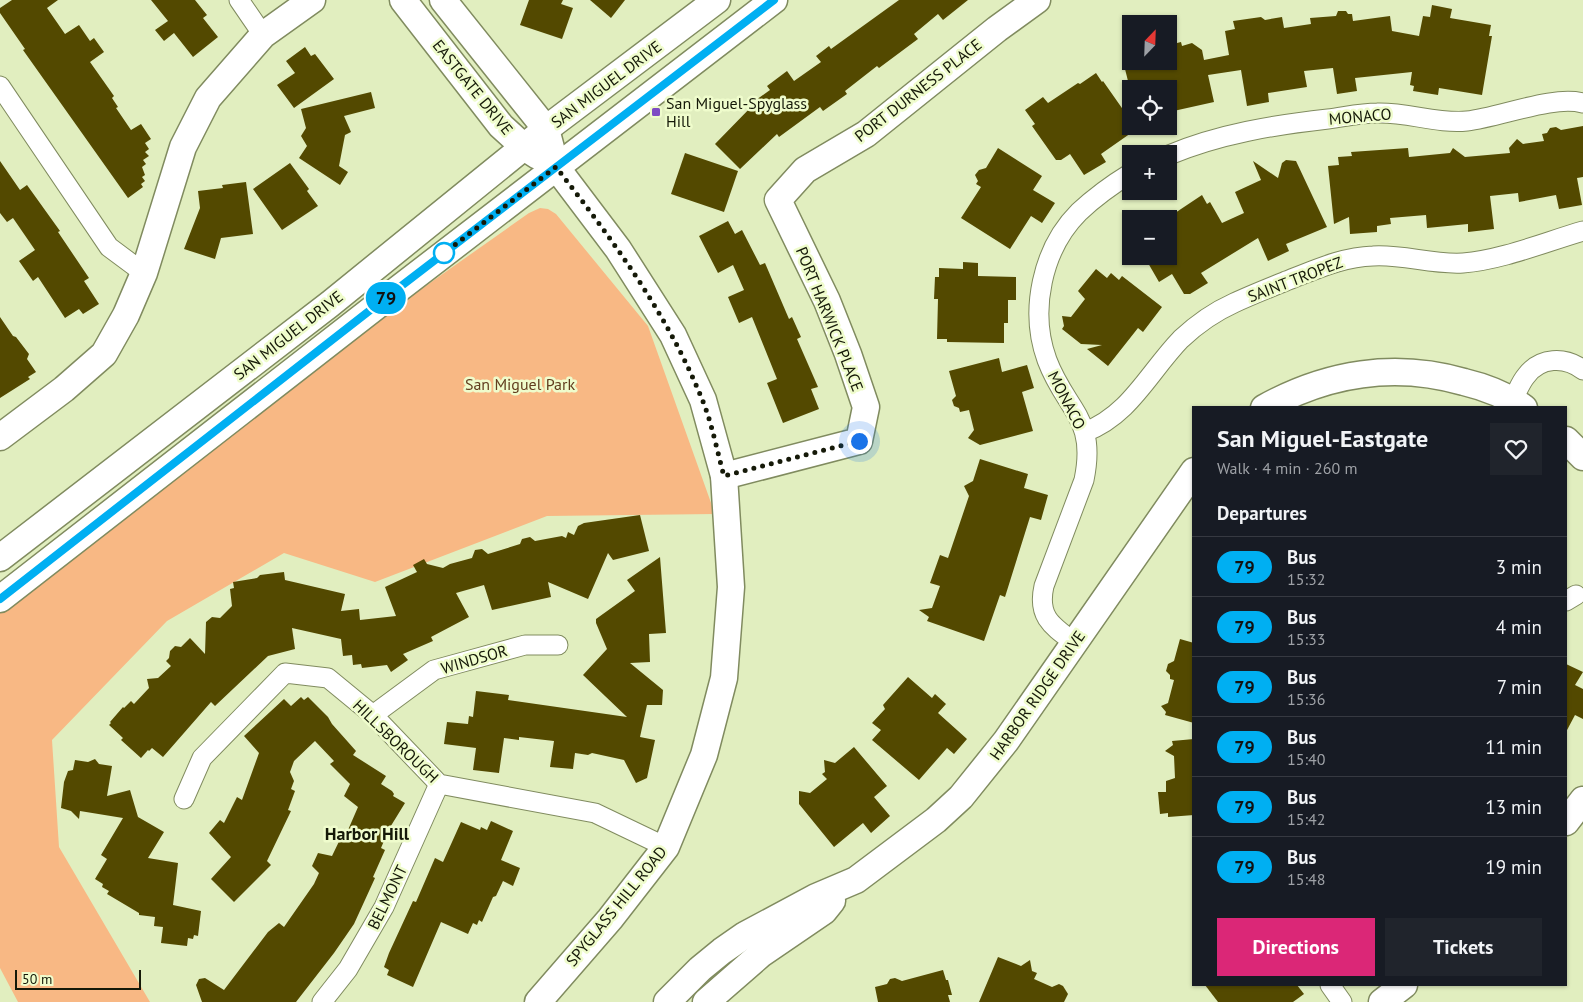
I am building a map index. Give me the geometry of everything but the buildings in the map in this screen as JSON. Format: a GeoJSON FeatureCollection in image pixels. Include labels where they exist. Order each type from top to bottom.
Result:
{"type":"FeatureCollection","features":[{"type":"Feature","properties":{"kind":"street"},"geometry":{"type":"LineString","coordinates":[[239,0],[263,35]]}},
{"type":"Feature","properties":{"kind":"street"},"geometry":{"type":"LineString","coordinates":[[0,437],[64,389],[104,354],[126,315],[144,273],[183,147],[208,98],[263,35],[312,0]]}},
{"type":"Feature","properties":{"kind":"street","name":"EASTGATE DRIVE"},"geometry":{"type":"LineString","coordinates":[[403,0],[501,126],[524,147],[556,167]]}},
{"type":"Feature","properties":{"kind":"street","name":"EASTGATE DRIVE"},"geometry":{"type":"LineString","coordinates":[[443,0],[546,129],[556,167]]}},
{"type":"Feature","properties":{"kind":"street","name":"SAN MIGUEL DRIVE"},"geometry":{"type":"LineString","coordinates":[[0,558],[330,304],[546,129],[717,0]]}},
{"type":"Feature","properties":{"kind":"street","name":"SAN MIGUEL DRIVE"},"geometry":{"type":"LineString","coordinates":[[0,599],[774,0]]}},
{"type":"Feature","properties":{"kind":"street","name":"PORT DURNESS PLACE"},"geometry":{"type":"LineString","coordinates":[[778,200],[805,170],[866,134],[997,28],[1037,0]]}},
{"type":"Feature","properties":{"kind":"street"},"geometry":{"type":"LineString","coordinates":[[0,86],[109,247],[144,273]]}},
{"type":"Feature","properties":{"kind":"street","name":"MONACO"},"geometry":{"type":"LineString","coordinates":[[1177,151],[1219,138],[1280,125],[1375,113],[1399,113],[1458,122],[1480,120],[1559,101],[1583,103]]}},
{"type":"Feature","properties":{"kind":"street","name":"SPYGLASS HILL ROAD"},"geometry":{"type":"LineString","coordinates":[[538,1002],[610,919],[666,847],[704,755],[724,678],[731,587],[724,476],[703,400],[673,335],[618,248],[556,167]]}},
{"type":"Feature","properties":{"kind":"street","name":"MONACO"},"geometry":{"type":"LineString","coordinates":[[1075,643],[1053,627],[1047,619],[1041,598],[1084,480],[1087,463],[1085,432],[1079,415],[1057,381],[1047,360],[1041,338],[1039,316],[1040,293],[1053,249],[1064,230],[1079,212],[1122,180]]}},
{"type":"Feature","properties":{"kind":"street","name":"PORT HARWICK PLACE"},"geometry":{"type":"LineString","coordinates":[[724,476],[859,441],[866,407],[848,354],[823,293],[778,200]]}},
{"type":"Feature","properties":{"kind":"street","name":"SAINT TROPEZ"},"geometry":{"type":"LineString","coordinates":[[1085,432],[1100,426],[1117,415],[1180,340],[1199,323],[1235,302],[1327,264],[1350,258],[1374,256],[1398,257],[1438,263],[1464,263],[1488,259],[1583,231]]}},
{"type":"Feature","properties":{"kind":"street"},"geometry":{"type":"LineString","coordinates":[[1268,406],[1288,395],[1324,381],[1377,372],[1415,372],[1443,376],[1481,386],[1518,404],[1525,377],[1532,369],[1542,363],[1554,360],[1566,361],[1583,370]]}},
{"type":"Feature","properties":{"kind":"street"},"geometry":{"type":"LineString","coordinates":[[1567,441],[1583,457]]}},
{"type":"Feature","properties":{"kind":"street","name":"HARBOR RIDGE DRIVE"},"geometry":{"type":"LineString","coordinates":[[706,1002],[761,954],[824,911],[846,886],[936,820],[961,797],[1006,741],[1192,474]]}},
{"type":"Feature","properties":{"kind":"street","name":"WINDSOR"},"geometry":{"type":"LineString","coordinates":[[373,715],[434,670],[525,645],[558,645]]}},
{"type":"Feature","properties":{"kind":"street","name":"HILLSBOROUGH"},"geometry":{"type":"LineString","coordinates":[[184,799],[202,758],[285,673],[328,678],[373,715],[438,784],[595,812],[666,847]]}},
{"type":"Feature","properties":{"kind":"street","name":"BELMONT"},"geometry":{"type":"LineString","coordinates":[[322,1002],[348,969],[384,907],[438,784]]}},
{"type":"Feature","properties":{"kind":"street"},"geometry":{"type":"LineString","coordinates":[[1567,821],[1583,800]]}},
{"type":"Feature","properties":{"kind":"street","name":"HARBOR RIDGE DRIVE"},"geometry":{"type":"LineString","coordinates":[[667,1002],[700,969],[745,935],[816,897],[846,886]]}},
{"type":"Feature","properties":{"kind":"street"},"geometry":{"type":"LineString","coordinates":[[1331,986],[1342,1002]]}},
{"type":"Feature","properties":{"kind":"street"},"geometry":{"type":"LineString","coordinates":[[1382,1002],[1403,986]]}},
{"type":"Feature","properties":{"kind":"green space","name":"San Miguel Park"},"geometry":{"type":"Polygon","coordinates":[[[540,208],[548,209],[556,214],[648,326],[715,514],[547,516],[375,582],[284,553],[167,621],[52,740],[59,847],[150,1002],[18,1002],[0,968],[0,605],[270,396],[529,213],[540,208]]]}},
{"type":"Feature","properties":{"kind":"bus line","name":"79"},"geometry":{"type":"LineString","coordinates":[[0,599],[396,290],[774,0]]}},
{"type":"Feature","properties":{"kind":"place","name":"San Miguel-Spyglass Hill"},"geometry":{"type":"Point","coordinates":[656,112]}},
{"type":"Feature","properties":{"kind":"district","name":"Harbor Hill"},"geometry":{"type":"Point","coordinates":[367,833]}},
{"type":"Feature","properties":{"kind":"route"},"geometry":{"type":"LineString","coordinates":[[444,253],[439,257],[556,167],[618,248],[673,335],[703,400],[724,476],[859,441]]}}]}
